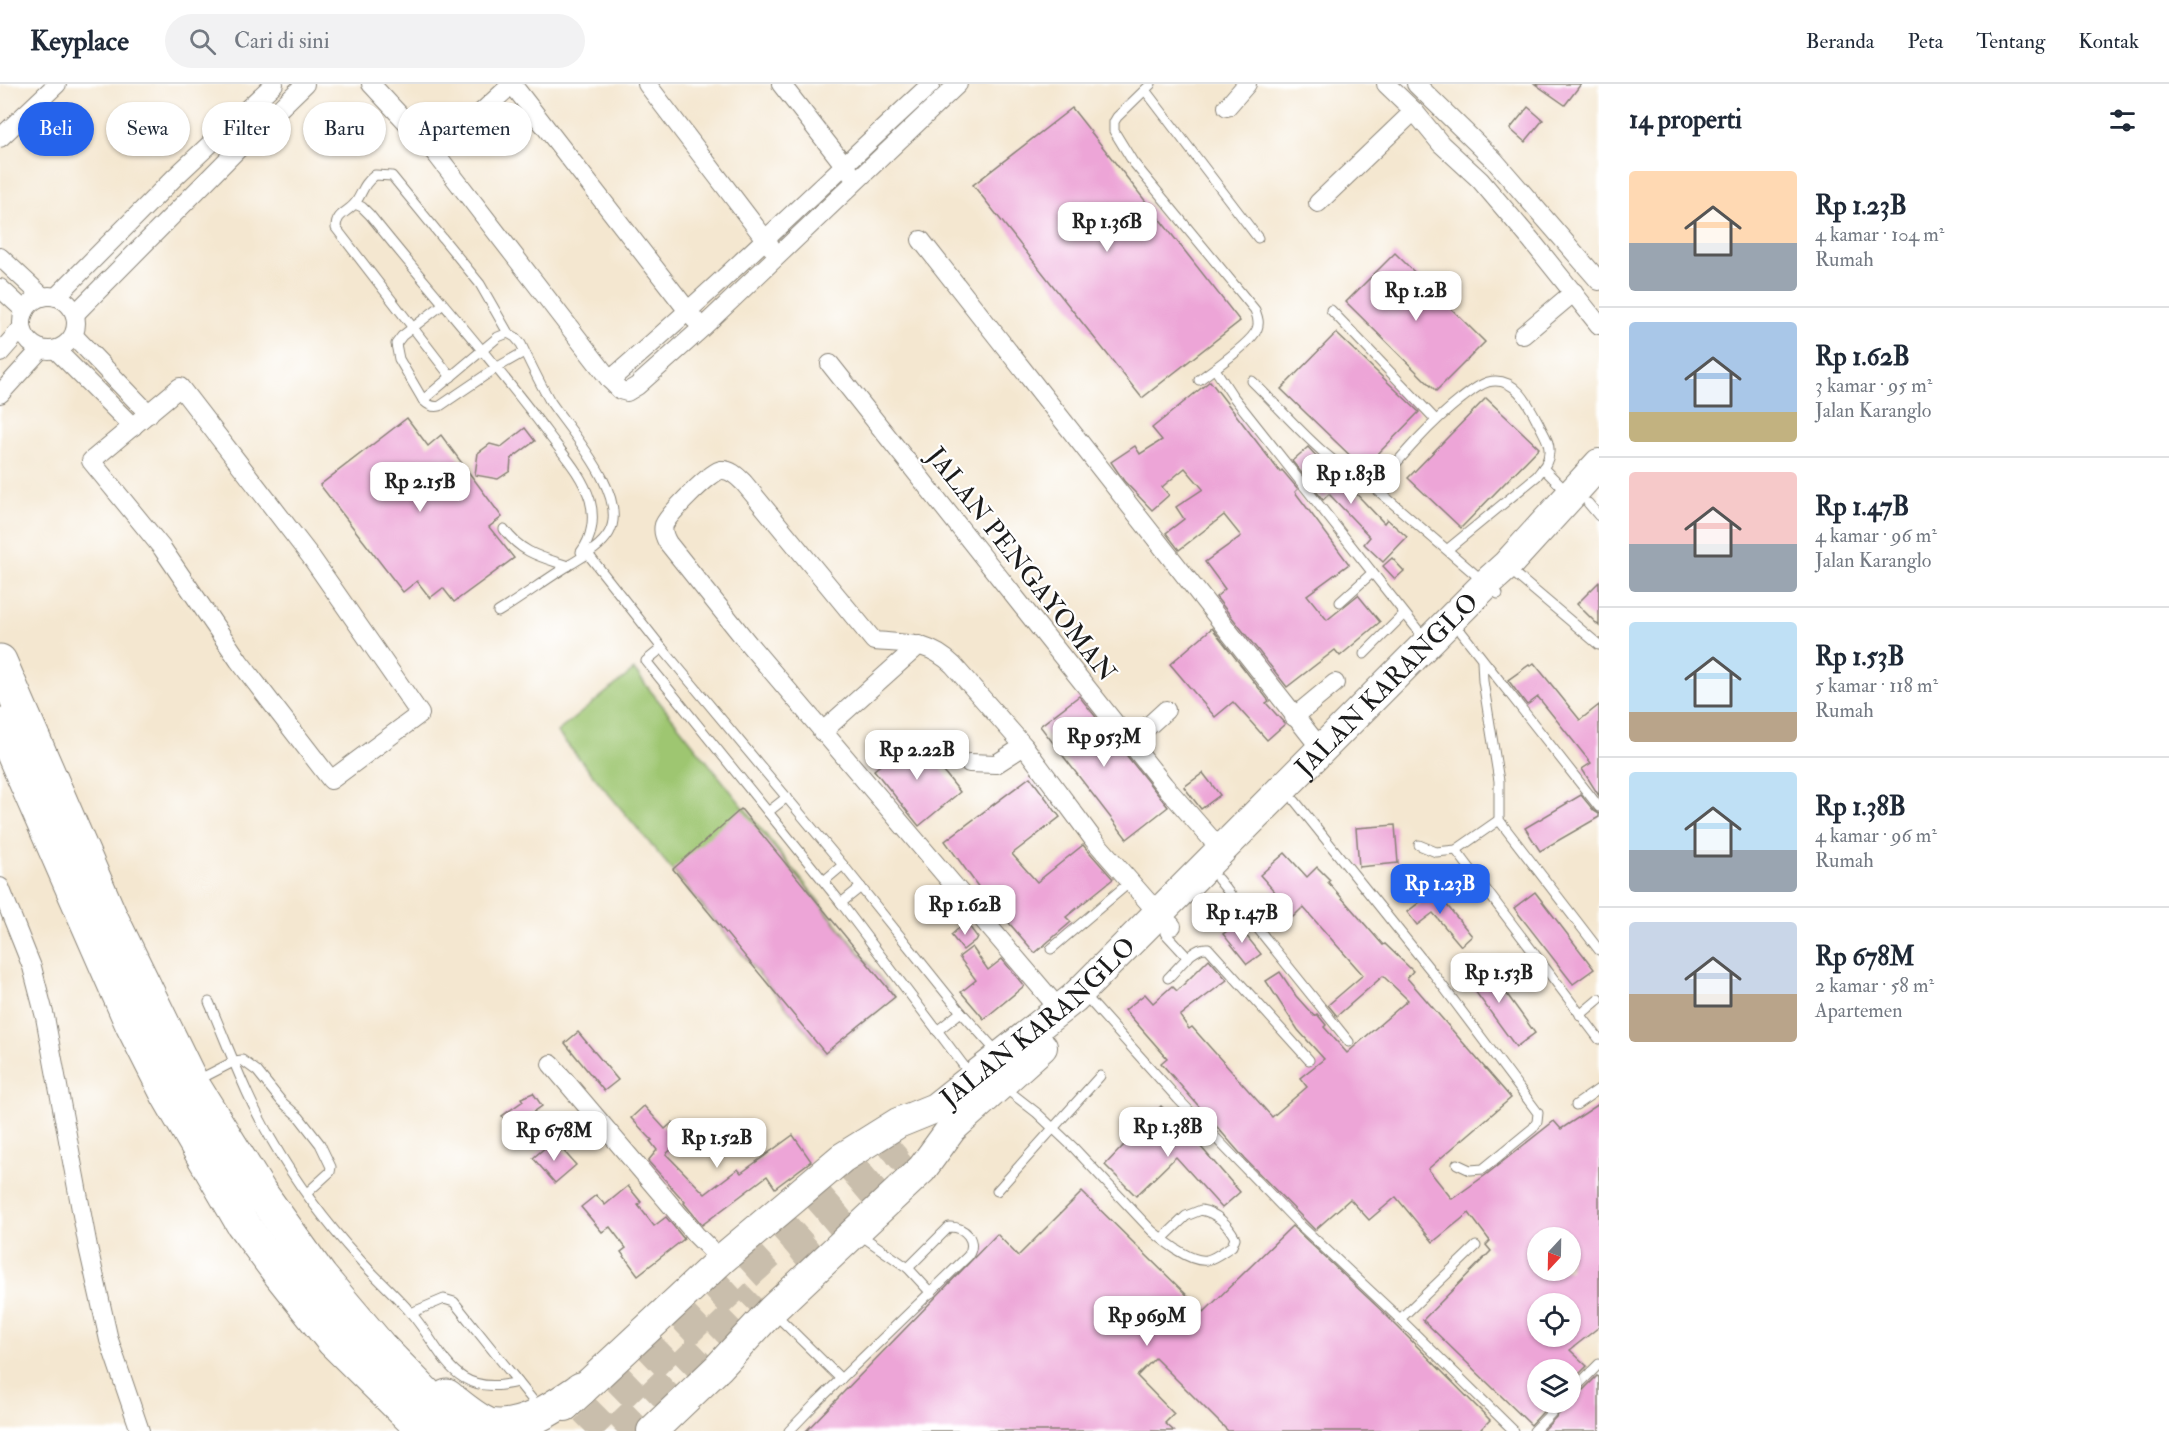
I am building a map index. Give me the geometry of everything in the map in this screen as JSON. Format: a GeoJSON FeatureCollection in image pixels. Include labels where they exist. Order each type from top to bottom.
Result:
{"type":"FeatureCollection","features":[{"type":"Feature","properties":{"kind":"highway","name":"JALAN KARANGLO"},"geometry":{"type":"LineString","coordinates":[[581,1389],[721,1260],[842,1158],[898,1123],[944,1118],[1091,1002],[1220,865],[1321,749],[1428,642],[1589,502],[1599,465]]}},
{"type":"Feature","properties":{"kind":"highway","name":"JALAN KARANGLO"},"geometry":{"type":"LineString","coordinates":[[1220,865],[1295,801],[1462,633],[1501,580]]}},
{"type":"Feature","properties":{"kind":"highway"},"geometry":{"type":"LineString","coordinates":[[0,662],[110,915],[159,1020],[332,1276],[402,1354],[465,1411],[489,1425],[503,1428],[543,1423],[581,1389]]}},
{"type":"Feature","properties":{"kind":"highway"},"geometry":{"type":"LineString","coordinates":[[0,724],[136,1034],[168,1096],[242,1222],[333,1341],[424,1431]]}},
{"type":"Feature","properties":{"kind":"highway","name":"JALAN KARANGLO"},"geometry":{"type":"LineString","coordinates":[[652,1431],[718,1368],[772,1310],[922,1169],[944,1118],[972,1077],[1001,1071],[1059,1010],[1165,924]]}},
{"type":"Feature","properties":{"kind":"highway"},"geometry":{"type":"LineString","coordinates":[[199,1080],[260,1192],[321,1277],[381,1348],[462,1431]]}},
{"type":"Feature","properties":{"kind":"highway"},"geometry":{"type":"LineString","coordinates":[[908,1149],[944,1118]]}},
{"type":"Feature","properties":{"kind":"street"},"geometry":{"type":"LineString","coordinates":[[0,353],[24,320],[33,302],[49,297],[274,84]]}},
{"type":"Feature","properties":{"kind":"street"},"geometry":{"type":"LineString","coordinates":[[75,314],[305,84]]}},
{"type":"Feature","properties":{"kind":"street"},"geometry":{"type":"LineString","coordinates":[[371,84],[398,113]]}},
{"type":"Feature","properties":{"kind":"street"},"geometry":{"type":"LineString","coordinates":[[492,102],[512,84],[688,313],[702,328]]}},
{"type":"Feature","properties":{"kind":"street"},"geometry":{"type":"LineString","coordinates":[[647,84],[778,256]]}},
{"type":"Feature","properties":{"kind":"street"},"geometry":{"type":"LineString","coordinates":[[781,84],[856,181]]}},
{"type":"Feature","properties":{"kind":"street"},"geometry":{"type":"LineString","coordinates":[[610,380],[688,313],[930,84],[943,98]]}},
{"type":"Feature","properties":{"kind":"street"},"geometry":{"type":"LineString","coordinates":[[438,156],[610,380],[623,392],[630,391],[702,328],[958,84]]}},
{"type":"Feature","properties":{"kind":"street"},"geometry":{"type":"LineString","coordinates":[[1227,107],[1248,84]]}},
{"type":"Feature","properties":{"kind":"street"},"geometry":{"type":"LineString","coordinates":[[1386,84],[1414,111],[1441,144],[1480,180],[1599,325]]}},
{"type":"Feature","properties":{"kind":"street"},"geometry":{"type":"LineString","coordinates":[[1416,84],[1494,160],[1599,281]]}},
{"type":"Feature","properties":{"kind":"street"},"geometry":{"type":"LineString","coordinates":[[0,138],[49,87]]}},
{"type":"Feature","properties":{"kind":"street"},"geometry":{"type":"LineString","coordinates":[[1318,203],[1414,111]]}},
{"type":"Feature","properties":{"kind":"street"},"geometry":{"type":"LineString","coordinates":[[921,240],[1321,749]]}},
{"type":"Feature","properties":{"kind":"street"},"geometry":{"type":"LineString","coordinates":[[0,257],[49,297],[67,302],[75,314],[77,324],[74,336],[66,345],[48,349],[0,394]]}},
{"type":"Feature","properties":{"kind":"street"},"geometry":{"type":"LineString","coordinates":[[0,288],[24,320],[27,340],[48,349],[132,427]]}},
{"type":"Feature","properties":{"kind":"street"},"geometry":{"type":"LineString","coordinates":[[1523,335],[1574,292]]}},
{"type":"Feature","properties":{"kind":"street"},"geometry":{"type":"LineString","coordinates":[[74,336],[149,414]]}},
{"type":"Feature","properties":{"kind":"street","name":"JALAN PENGAYOMAN"},"geometry":{"type":"LineString","coordinates":[[830,364],[1131,742],[1220,865]]}},
{"type":"Feature","properties":{"kind":"street"},"geometry":{"type":"LineString","coordinates":[[180,387],[311,557],[420,714],[331,780],[239,661],[162,548],[92,461],[149,414],[180,387]]}},
{"type":"Feature","properties":{"kind":"street"},"geometry":{"type":"LineString","coordinates":[[890,671],[874,641],[744,483],[730,472],[715,471],[664,524],[663,531],[668,543],[747,642],[1059,1010]]}},
{"type":"Feature","properties":{"kind":"street"},"geometry":{"type":"LineString","coordinates":[[874,641],[919,645],[935,650],[953,665],[1024,746],[1094,839],[1165,924]]}},
{"type":"Feature","properties":{"kind":"street"},"geometry":{"type":"LineString","coordinates":[[822,732],[919,645]]}},
{"type":"Feature","properties":{"kind":"street"},"geometry":{"type":"LineString","coordinates":[[1294,717],[1335,683]]}},
{"type":"Feature","properties":{"kind":"street"},"geometry":{"type":"LineString","coordinates":[[1131,742],[1166,710]]}},
{"type":"Feature","properties":{"kind":"street"},"geometry":{"type":"LineString","coordinates":[[969,763],[996,764],[1024,746]]}},
{"type":"Feature","properties":{"kind":"street"},"geometry":{"type":"LineString","coordinates":[[0,887],[32,967],[45,1017],[109,1340],[140,1431]]}},
{"type":"Feature","properties":{"kind":"street"},"geometry":{"type":"LineString","coordinates":[[551,1064],[696,1235],[721,1260]]}},
{"type":"Feature","properties":{"kind":"lane"},"geometry":{"type":"LineString","coordinates":[[1199,380],[1215,369],[1255,333],[1258,318],[1255,310],[1133,162],[1114,131],[1115,120],[1148,87],[1258,238]]}},
{"type":"Feature","properties":{"kind":"lane"},"geometry":{"type":"LineString","coordinates":[[451,377],[338,233],[337,219],[355,204],[362,189],[375,175],[392,176],[480,284],[508,333],[519,340],[550,400],[600,470],[610,495],[612,517],[608,535],[570,565],[498,612]]}},
{"type":"Feature","properties":{"kind":"lane"},"geometry":{"type":"LineString","coordinates":[[355,204],[370,215],[496,368],[582,480],[590,500],[593,523],[586,551]]}},
{"type":"Feature","properties":{"kind":"lane"},"geometry":{"type":"LineString","coordinates":[[442,305],[398,341],[396,351],[423,400],[432,406],[440,406],[524,352]]}},
{"type":"Feature","properties":{"kind":"lane"},"geometry":{"type":"LineString","coordinates":[[1331,310],[1435,419]]}},
{"type":"Feature","properties":{"kind":"lane"},"geometry":{"type":"LineString","coordinates":[[423,400],[498,337],[508,333]]}},
{"type":"Feature","properties":{"kind":"lane"},"geometry":{"type":"LineString","coordinates":[[1215,369],[1232,395],[1428,642]]}},
{"type":"Feature","properties":{"kind":"lane"},"geometry":{"type":"LineString","coordinates":[[1252,381],[1316,446],[1351,476],[1375,488],[1448,549],[1501,580],[1599,645]]}},
{"type":"Feature","properties":{"kind":"lane"},"geometry":{"type":"LineString","coordinates":[[1375,488],[1435,419],[1481,385],[1496,381],[1508,384],[1520,393],[1549,443],[1548,460],[1537,476],[1448,549]]}},
{"type":"Feature","properties":{"kind":"lane"},"geometry":{"type":"LineString","coordinates":[[1543,468],[1589,502]]}},
{"type":"Feature","properties":{"kind":"lane"},"geometry":{"type":"LineString","coordinates":[[582,480],[600,470]]}},
{"type":"Feature","properties":{"kind":"lane"},"geometry":{"type":"LineString","coordinates":[[593,523],[612,517]]}},
{"type":"Feature","properties":{"kind":"lane"},"geometry":{"type":"LineString","coordinates":[[504,529],[521,548],[570,565]]}},
{"type":"Feature","properties":{"kind":"lane"},"geometry":{"type":"LineString","coordinates":[[586,551],[662,648],[843,865],[961,1012],[1001,1071],[1054,1129],[1152,1231],[1162,1239],[1185,1254],[1202,1260],[1213,1258],[1232,1246],[1235,1238],[1230,1227],[1212,1213],[1201,1210],[1186,1216],[1162,1239]]}},
{"type":"Feature","properties":{"kind":"lane"},"geometry":{"type":"LineString","coordinates":[[1340,602],[1372,573]]}},
{"type":"Feature","properties":{"kind":"lane"},"geometry":{"type":"LineString","coordinates":[[1364,654],[1404,614]]}},
{"type":"Feature","properties":{"kind":"lane"},"geometry":{"type":"LineString","coordinates":[[1462,633],[1599,807]]}},
{"type":"Feature","properties":{"kind":"lane"},"geometry":{"type":"LineString","coordinates":[[662,648],[646,661],[824,880],[972,1077]]}},
{"type":"Feature","properties":{"kind":"lane"},"geometry":{"type":"LineString","coordinates":[[1482,661],[1483,681],[1499,781],[1499,820],[1599,951]]}},
{"type":"Feature","properties":{"kind":"lane"},"geometry":{"type":"LineString","coordinates":[[768,812],[787,797]]}},
{"type":"Feature","properties":{"kind":"lane"},"geometry":{"type":"LineString","coordinates":[[1295,801],[1432,973],[1538,1113],[1538,1119],[1533,1128],[1490,1165],[1474,1171],[1466,1170],[1457,1164]]}},
{"type":"Feature","properties":{"kind":"lane"},"geometry":{"type":"LineString","coordinates":[[1419,845],[1436,852],[1456,850],[1499,820]]}},
{"type":"Feature","properties":{"kind":"lane"},"geometry":{"type":"LineString","coordinates":[[1456,850],[1599,1040]]}},
{"type":"Feature","properties":{"kind":"lane"},"geometry":{"type":"LineString","coordinates":[[824,880],[843,865]]}},
{"type":"Feature","properties":{"kind":"lane"},"geometry":{"type":"LineString","coordinates":[[1220,865],[1348,1042]]}},
{"type":"Feature","properties":{"kind":"lane"},"geometry":{"type":"LineString","coordinates":[[1051,949],[1130,882]]}},
{"type":"Feature","properties":{"kind":"lane"},"geometry":{"type":"LineString","coordinates":[[841,903],[861,887]]}},
{"type":"Feature","properties":{"kind":"lane"},"geometry":{"type":"LineString","coordinates":[[1165,924],[1188,958]]}},
{"type":"Feature","properties":{"kind":"lane"},"geometry":{"type":"LineString","coordinates":[[1168,978],[1188,958],[1204,947],[1210,950],[1310,1060]]}},
{"type":"Feature","properties":{"kind":"lane"},"geometry":{"type":"LineString","coordinates":[[1580,1015],[1599,999]]}},
{"type":"Feature","properties":{"kind":"lane"},"geometry":{"type":"LineString","coordinates":[[209,1002],[270,1138],[308,1193],[359,1259],[411,1314],[451,1370],[468,1381],[487,1386],[501,1387],[518,1383]]}},
{"type":"Feature","properties":{"kind":"lane"},"geometry":{"type":"LineString","coordinates":[[1091,1002],[1178,1099],[1291,1216],[1400,1318],[1508,1429]]}},
{"type":"Feature","properties":{"kind":"lane"},"geometry":{"type":"LineString","coordinates":[[937,1031],[961,1012]]}},
{"type":"Feature","properties":{"kind":"lane"},"geometry":{"type":"LineString","coordinates":[[199,1080],[234,1061],[242,1060],[257,1071],[320,1144],[331,1169],[308,1193]]}},
{"type":"Feature","properties":{"kind":"lane"},"geometry":{"type":"LineString","coordinates":[[997,1191],[1100,1076]]}},
{"type":"Feature","properties":{"kind":"lane"},"geometry":{"type":"LineString","coordinates":[[1576,1105],[1599,1089]]}},
{"type":"Feature","properties":{"kind":"lane"},"geometry":{"type":"LineString","coordinates":[[789,1431],[968,1256],[972,1245],[970,1238],[961,1229],[948,1227],[908,1268]]}},
{"type":"Feature","properties":{"kind":"lane"},"geometry":{"type":"LineString","coordinates":[[855,1231],[908,1268],[931,1293]]}},
{"type":"Feature","properties":{"kind":"lane"},"geometry":{"type":"LineString","coordinates":[[1400,1318],[1476,1246]]}},
{"type":"Feature","properties":{"kind":"lane"},"geometry":{"type":"LineString","coordinates":[[411,1314],[444,1299],[454,1302],[518,1383],[543,1423]]}},
{"type":"Feature","properties":{"kind":"lane"},"geometry":{"type":"LineString","coordinates":[[772,1310],[841,1379]]}},
{"type":"Feature","properties":{"kind":"lane"},"geometry":{"type":"LineString","coordinates":[[1581,1382],[1599,1364]]}},
{"type":"Feature","properties":{"kind":"lane"},"geometry":{"type":"LineString","coordinates":[[1534,1431],[1551,1413]]}},
{"type":"Feature","properties":{"kind":"green space"},"geometry":{"type":"Polygon","coordinates":[[[634,670],[895,997],[825,1053],[557,732],[634,670]]]}},
{"type":"Feature","properties":{"kind":"building"},"geometry":{"type":"Polygon","coordinates":[[[1535,84],[1581,84],[1565,105],[1535,84]]]}},
{"type":"Feature","properties":{"kind":"building"},"geometry":{"type":"Polygon","coordinates":[[[1528,107],[1543,120],[1525,142],[1510,129],[1528,107]]]}},
{"type":"Feature","properties":{"kind":"building"},"geometry":{"type":"Polygon","coordinates":[[[1072,108],[1240,321],[1142,398],[973,185],[1072,108]]]}},
{"type":"Feature","properties":{"kind":"building"},"geometry":{"type":"Polygon","coordinates":[[[1395,253],[1485,342],[1436,391],[1346,302],[1395,253]]]}},
{"type":"Feature","properties":{"kind":"building"},"geometry":{"type":"Polygon","coordinates":[[[1336,333],[1419,412],[1366,466],[1361,466],[1281,389],[1336,333]]]}},
{"type":"Feature","properties":{"kind":"building"},"geometry":{"type":"Polygon","coordinates":[[[1210,381],[1280,472],[1282,470],[1298,489],[1295,492],[1349,564],[1307,595],[1327,620],[1358,595],[1380,622],[1340,656],[1335,650],[1287,687],[1216,597],[1225,589],[1205,562],[1241,536],[1224,515],[1179,550],[1166,533],[1184,519],[1176,507],[1203,489],[1185,468],[1162,487],[1169,495],[1152,510],[1124,481],[1111,462],[1135,446],[1140,454],[1162,440],[1152,428],[1210,381]]]}},
{"type":"Feature","properties":{"kind":"building"},"geometry":{"type":"Polygon","coordinates":[[[1486,398],[1539,448],[1461,528],[1408,478],[1486,398]]]}},
{"type":"Feature","properties":{"kind":"building"},"geometry":{"type":"Polygon","coordinates":[[[407,418],[428,446],[441,435],[502,517],[489,527],[514,558],[454,602],[443,588],[430,598],[417,581],[403,592],[320,485],[407,418]]]}},
{"type":"Feature","properties":{"kind":"building"},"geometry":{"type":"Polygon","coordinates":[[[525,428],[535,441],[511,459],[510,471],[498,479],[475,475],[478,453],[490,444],[501,447],[525,428]]]}},
{"type":"Feature","properties":{"kind":"building"},"geometry":{"type":"Polygon","coordinates":[[[1308,447],[1344,487],[1347,484],[1384,523],[1387,519],[1407,537],[1383,562],[1364,544],[1370,537],[1329,494],[1323,500],[1292,461],[1308,447]]]}},
{"type":"Feature","properties":{"kind":"building"},"geometry":{"type":"Polygon","coordinates":[[[1392,558],[1404,571],[1395,579],[1383,566],[1392,558]]]}},
{"type":"Feature","properties":{"kind":"building"},"geometry":{"type":"Polygon","coordinates":[[[1599,582],[1599,626],[1577,604],[1599,582]]]}},
{"type":"Feature","properties":{"kind":"building"},"geometry":{"type":"Polygon","coordinates":[[[1212,628],[1269,701],[1266,703],[1285,724],[1267,740],[1233,702],[1215,717],[1170,664],[1212,628]]]}},
{"type":"Feature","properties":{"kind":"building"},"geometry":{"type":"Polygon","coordinates":[[[1534,663],[1580,720],[1599,705],[1599,796],[1582,769],[1591,763],[1538,697],[1527,705],[1508,680],[1534,663]]]}},
{"type":"Feature","properties":{"kind":"building"},"geometry":{"type":"Polygon","coordinates":[[[1079,696],[1168,807],[1127,839],[1040,726],[1079,696]]]}},
{"type":"Feature","properties":{"kind":"building"},"geometry":{"type":"Polygon","coordinates":[[[916,737],[960,792],[919,826],[874,770],[916,737]]]}},
{"type":"Feature","properties":{"kind":"building"},"geometry":{"type":"Polygon","coordinates":[[[1203,773],[1220,795],[1201,809],[1184,787],[1203,773]]]}},
{"type":"Feature","properties":{"kind":"building"},"geometry":{"type":"Polygon","coordinates":[[[1030,777],[1060,817],[1012,854],[1037,882],[1083,845],[1113,879],[1066,917],[1071,922],[1035,953],[982,892],[945,841],[1030,777]]]}},
{"type":"Feature","properties":{"kind":"building"},"geometry":{"type":"Polygon","coordinates":[[[1581,795],[1599,814],[1599,817],[1540,851],[1525,828],[1581,795]]]}},
{"type":"Feature","properties":{"kind":"building"},"geometry":{"type":"Polygon","coordinates":[[[741,809],[895,997],[825,1053],[673,869],[741,809]]]}},
{"type":"Feature","properties":{"kind":"building"},"geometry":{"type":"Polygon","coordinates":[[[1395,825],[1398,863],[1359,867],[1356,828],[1395,825]]]}},
{"type":"Feature","properties":{"kind":"building"},"geometry":{"type":"Polygon","coordinates":[[[1285,853],[1307,877],[1317,867],[1330,880],[1328,882],[1383,945],[1385,944],[1413,971],[1407,978],[1511,1098],[1428,1169],[1452,1199],[1554,1121],[1561,1129],[1599,1104],[1599,1327],[1581,1341],[1581,1293],[1527,1293],[1527,1347],[1574,1347],[1570,1350],[1580,1359],[1527,1359],[1527,1413],[1542,1413],[1531,1425],[1423,1320],[1491,1251],[1486,1245],[1490,1241],[1469,1213],[1433,1242],[1396,1197],[1369,1220],[1350,1199],[1315,1230],[1245,1159],[1161,1063],[1167,1058],[1125,1010],[1145,994],[1153,1003],[1172,986],[1177,991],[1209,959],[1227,980],[1180,1016],[1189,1029],[1192,1027],[1272,1117],[1307,1087],[1300,1078],[1324,1059],[1298,1030],[1266,981],[1280,972],[1296,996],[1314,1016],[1317,1014],[1326,1025],[1324,1027],[1347,1053],[1408,1000],[1383,976],[1337,1016],[1328,1005],[1363,975],[1303,907],[1293,917],[1280,904],[1283,901],[1260,875],[1285,853]]]}},
{"type":"Feature","properties":{"kind":"building"},"geometry":{"type":"Polygon","coordinates":[[[1441,886],[1451,899],[1445,903],[1472,936],[1461,946],[1433,913],[1417,925],[1407,912],[1441,886]]]}},
{"type":"Feature","properties":{"kind":"building"},"geometry":{"type":"Polygon","coordinates":[[[1535,892],[1594,969],[1573,984],[1514,908],[1535,892]]]}},
{"type":"Feature","properties":{"kind":"building"},"geometry":{"type":"Polygon","coordinates":[[[966,922],[978,938],[963,950],[951,935],[966,922]]]}},
{"type":"Feature","properties":{"kind":"building"},"geometry":{"type":"Polygon","coordinates":[[[1237,924],[1261,954],[1247,964],[1223,934],[1237,924]]]}},
{"type":"Feature","properties":{"kind":"building"},"geometry":{"type":"Polygon","coordinates":[[[972,947],[988,970],[1002,959],[1024,986],[984,1019],[961,992],[976,980],[959,957],[972,947]]]}},
{"type":"Feature","properties":{"kind":"building"},"geometry":{"type":"Polygon","coordinates":[[[1483,961],[1535,1033],[1516,1047],[1464,976],[1483,961]]]}},
{"type":"Feature","properties":{"kind":"building"},"geometry":{"type":"Polygon","coordinates":[[[578,1032],[618,1080],[604,1091],[565,1043],[578,1032]]]}},
{"type":"Feature","properties":{"kind":"building"},"geometry":{"type":"Polygon","coordinates":[[[533,1093],[542,1106],[511,1128],[502,1116],[523,1101],[521,1098],[533,1093]]]}},
{"type":"Feature","properties":{"kind":"building"},"geometry":{"type":"Polygon","coordinates":[[[644,1106],[665,1129],[673,1122],[686,1137],[666,1154],[705,1194],[738,1169],[741,1173],[793,1135],[811,1161],[775,1188],[767,1176],[702,1225],[685,1202],[648,1161],[657,1150],[650,1141],[652,1140],[631,1118],[644,1106]]]}},
{"type":"Feature","properties":{"kind":"building"},"geometry":{"type":"Polygon","coordinates":[[[1161,1106],[1194,1139],[1240,1192],[1222,1208],[1176,1157],[1136,1196],[1105,1165],[1161,1106]]]}},
{"type":"Feature","properties":{"kind":"building"},"geometry":{"type":"Polygon","coordinates":[[[554,1140],[576,1165],[555,1183],[533,1158],[554,1140]]]}},
{"type":"Feature","properties":{"kind":"building"},"geometry":{"type":"Polygon","coordinates":[[[628,1186],[641,1202],[638,1205],[654,1226],[666,1217],[684,1239],[638,1275],[621,1252],[626,1248],[610,1227],[602,1232],[581,1207],[596,1195],[605,1205],[628,1186]]]}},
{"type":"Feature","properties":{"kind":"building"},"geometry":{"type":"Polygon","coordinates":[[[1082,1192],[1204,1312],[1292,1226],[1384,1313],[1490,1420],[1479,1431],[1228,1431],[1155,1358],[1137,1376],[1174,1414],[1165,1423],[1174,1431],[806,1431],[997,1234],[1018,1256],[1082,1192]]]}},
{"type":"Feature","properties":{"kind":"building"},"geometry":{"type":"Polygon","coordinates":[[[1581,1360],[1587,1366],[1581,1372],[1581,1360]]]}},
{"type":"Feature","properties":{"kind":"building"},"geometry":{"type":"Polygon","coordinates":[[[1597,1376],[1599,1377],[1599,1431],[1543,1431],[1560,1413],[1581,1413],[1581,1392],[1597,1376]]]}},
{"type":"Feature","properties":{"kind":"tunnel"},"geometry":{"type":"LineString","coordinates":[[585,1431],[739,1283],[899,1141]]}},
{"type":"Feature","properties":{"kind":"tunnel"},"geometry":{"type":"LineString","coordinates":[[793,1260],[913,1160]]}},
{"type":"Feature","properties":{"kind":"tunnel"},"geometry":{"type":"LineString","coordinates":[[616,1431],[756,1294]]}}]}
